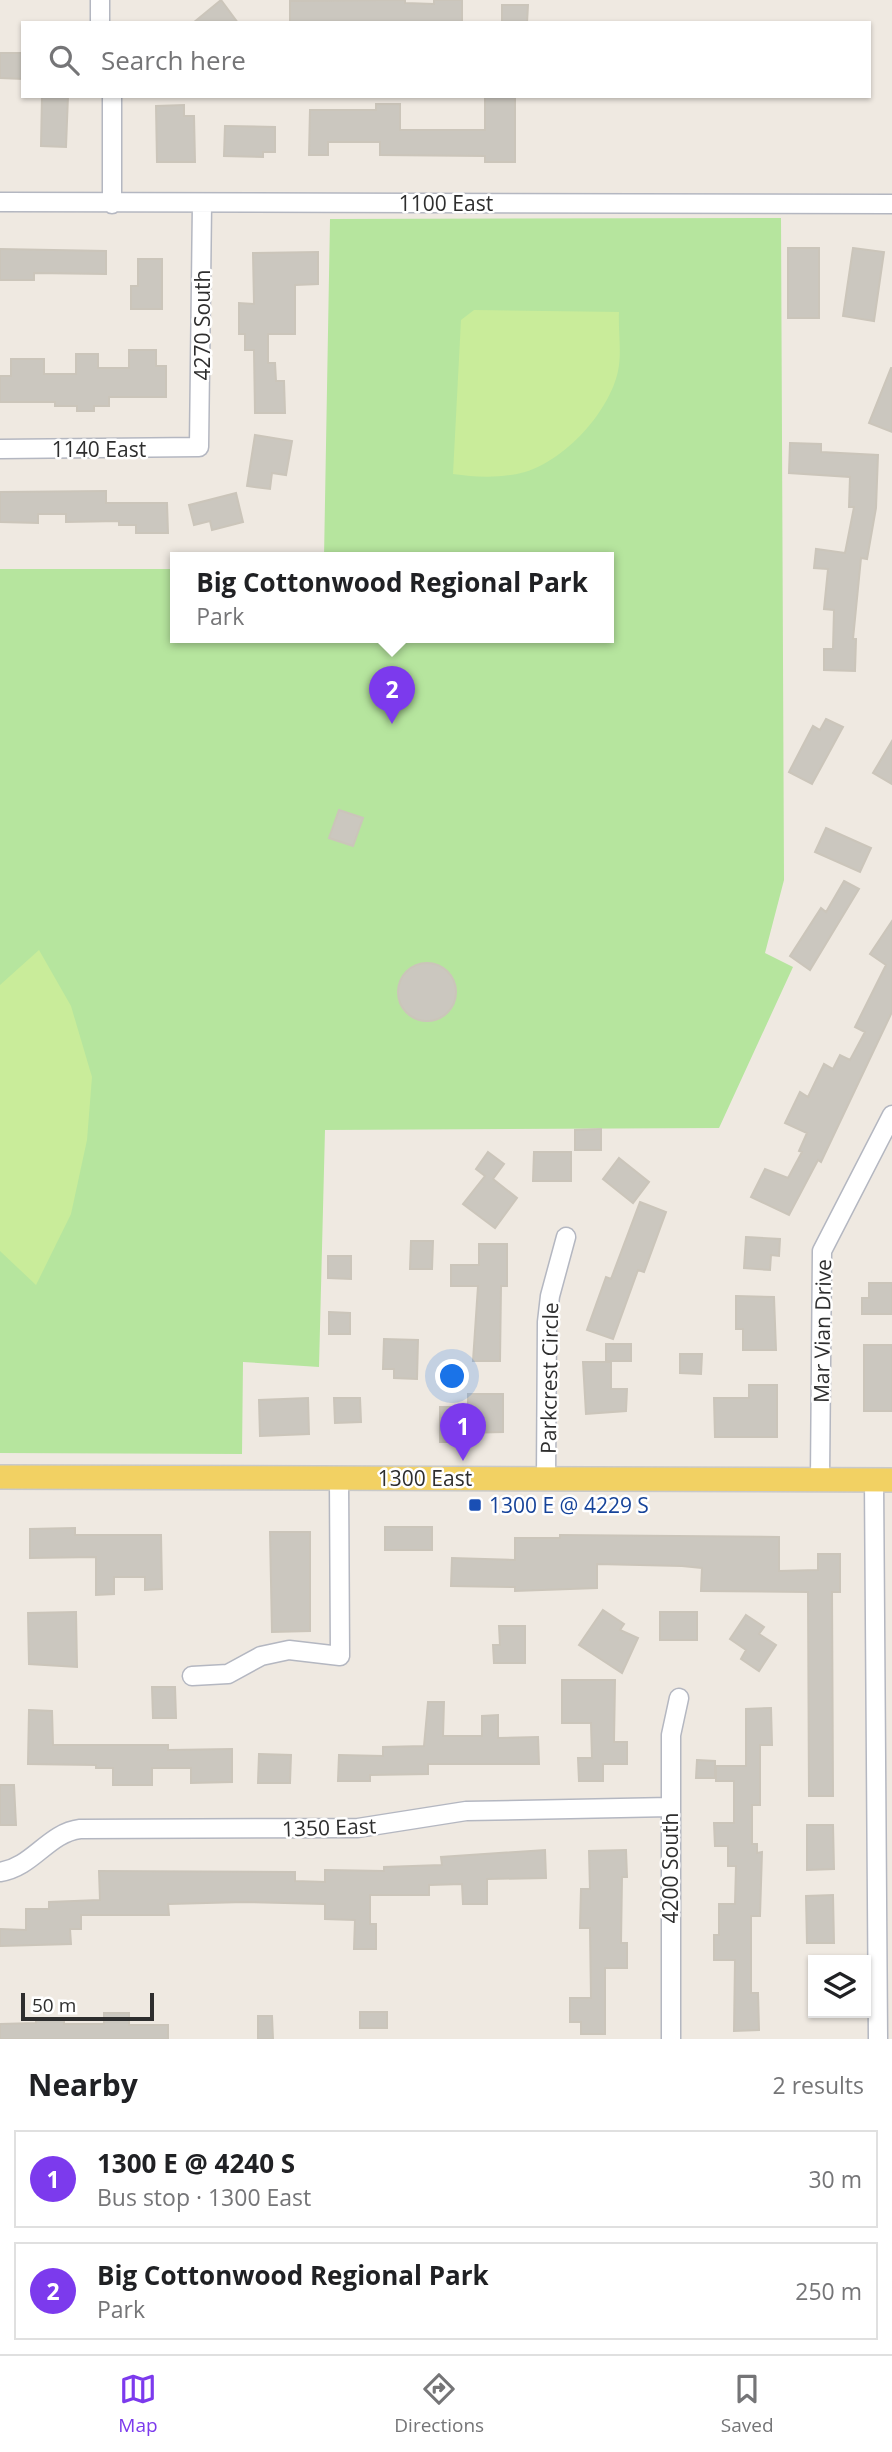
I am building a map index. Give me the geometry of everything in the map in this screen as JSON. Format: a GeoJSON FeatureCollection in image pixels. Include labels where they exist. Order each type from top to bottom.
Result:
{"type":"FeatureCollection","features":[{"type":"Feature","properties":{"kind":"main road","name":"1300 East"},"geometry":{"type":"LineString","coordinates":[[0,1477],[883,1480]]}},
{"type":"Feature","properties":{"kind":"street"},"geometry":{"type":"LineString","coordinates":[[100,0],[100,21]]}},
{"type":"Feature","properties":{"kind":"street"},"geometry":{"type":"LineString","coordinates":[[112,98],[112,204]]}},
{"type":"Feature","properties":{"kind":"street","name":"1100 East"},"geometry":{"type":"LineString","coordinates":[[0,202],[892,204]]}},
{"type":"Feature","properties":{"kind":"street","name":"4270 South"},"geometry":{"type":"LineString","coordinates":[[199,447],[202,204]]}},
{"type":"Feature","properties":{"kind":"street","name":"1140 East"},"geometry":{"type":"LineString","coordinates":[[0,449],[199,447]]}},
{"type":"Feature","properties":{"kind":"street","name":"Mar Vian Drive"},"geometry":{"type":"LineString","coordinates":[[820,1479],[822,1251],[892,1115]]}},
{"type":"Feature","properties":{"kind":"street","name":"Parkcrest Circle"},"geometry":{"type":"LineString","coordinates":[[546,1479],[547,1322],[550,1296],[566,1237]]}},
{"type":"Feature","properties":{"kind":"street"},"geometry":{"type":"LineString","coordinates":[[192,1675],[228,1674],[261,1656],[289,1650],[340,1656],[339,1478]]}},
{"type":"Feature","properties":{"kind":"street"},"geometry":{"type":"LineString","coordinates":[[878,2039],[883,1480]]}},
{"type":"Feature","properties":{"kind":"street","name":"4200 South"},"geometry":{"type":"LineString","coordinates":[[671,2039],[671,1735],[679,1698]]}},
{"type":"Feature","properties":{"kind":"street","name":"1350 East"},"geometry":{"type":"LineString","coordinates":[[0,1872],[27,1863],[58,1835],[80,1829],[346,1829],[398,1824],[466,1811],[670,1807]]}},
{"type":"Feature","properties":{"kind":"green space"},"geometry":{"type":"Polygon","coordinates":[[[781,218],[784,880],[765,953],[793,967],[719,1128],[325,1130],[319,1367],[243,1362],[242,1454],[0,1453],[0,569],[170,569],[170,643],[614,643],[614,552],[324,552],[330,219],[781,218]]]}},
{"type":"Feature","properties":{"kind":"green space"},"geometry":{"type":"Polygon","coordinates":[[[474,310],[619,312],[618,371],[604,404],[580,436],[550,461],[533,469],[501,476],[453,474],[461,320],[474,310]]]}},
{"type":"Feature","properties":{"kind":"green space"},"geometry":{"type":"Polygon","coordinates":[[[39,950],[71,1006],[92,1077],[87,1140],[71,1214],[36,1285],[0,1251],[0,985],[39,950]]]}},
{"type":"Feature","properties":{"kind":"building"},"geometry":{"type":"Polygon","coordinates":[[[221,0],[237,21],[195,21],[221,0]]]}},
{"type":"Feature","properties":{"kind":"building"},"geometry":{"type":"Polygon","coordinates":[[[405,0],[405,3],[434,4],[434,0],[462,0],[462,21],[290,21],[290,1],[405,0]]]}},
{"type":"Feature","properties":{"kind":"building"},"geometry":{"type":"Polygon","coordinates":[[[502,5],[528,5],[527,21],[502,21],[502,5]]]}},
{"type":"Feature","properties":{"kind":"building"},"geometry":{"type":"Polygon","coordinates":[[[0,53],[21,53],[21,79],[0,78],[0,53]]]}},
{"type":"Feature","properties":{"kind":"building"},"geometry":{"type":"Polygon","coordinates":[[[42,98],[68,98],[66,147],[41,146],[42,98]]]}},
{"type":"Feature","properties":{"kind":"building"},"geometry":{"type":"Polygon","coordinates":[[[485,98],[515,98],[515,162],[485,162],[485,156],[380,155],[380,142],[328,142],[328,155],[309,155],[310,110],[376,110],[376,104],[400,104],[400,130],[485,130],[485,98]]]}},
{"type":"Feature","properties":{"kind":"building"},"geometry":{"type":"Polygon","coordinates":[[[184,105],[184,116],[194,116],[195,162],[157,162],[156,106],[184,105]]]}},
{"type":"Feature","properties":{"kind":"building"},"geometry":{"type":"Polygon","coordinates":[[[225,126],[275,127],[275,152],[263,152],[263,157],[224,156],[225,126]]]}},
{"type":"Feature","properties":{"kind":"building"},"geometry":{"type":"Polygon","coordinates":[[[788,248],[819,248],[819,318],[788,318],[788,248]]]}},
{"type":"Feature","properties":{"kind":"building"},"geometry":{"type":"Polygon","coordinates":[[[853,248],[884,252],[874,321],[843,316],[853,248]]]}},
{"type":"Feature","properties":{"kind":"building"},"geometry":{"type":"Polygon","coordinates":[[[0,249],[106,251],[106,274],[34,273],[34,280],[0,280],[0,249]]]}},
{"type":"Feature","properties":{"kind":"building"},"geometry":{"type":"Polygon","coordinates":[[[318,252],[318,284],[295,285],[295,334],[268,334],[268,363],[275,363],[276,381],[284,381],[285,413],[255,413],[254,350],[245,350],[245,334],[239,334],[239,303],[254,304],[253,253],[318,252]]]}},
{"type":"Feature","properties":{"kind":"building"},"geometry":{"type":"Polygon","coordinates":[[[138,259],[162,259],[162,309],[131,309],[131,286],[138,286],[138,259]]]}},
{"type":"Feature","properties":{"kind":"building"},"geometry":{"type":"Polygon","coordinates":[[[129,350],[156,350],[156,366],[166,366],[166,397],[109,397],[109,406],[94,406],[94,411],[77,411],[77,406],[55,406],[55,402],[0,402],[0,376],[11,376],[11,359],[44,359],[44,374],[76,374],[76,354],[98,354],[98,368],[129,368],[129,350]]]}},
{"type":"Feature","properties":{"kind":"building"},"geometry":{"type":"Polygon","coordinates":[[[892,368],[892,432],[869,423],[892,368]]]}},
{"type":"Feature","properties":{"kind":"building"},"geometry":{"type":"Polygon","coordinates":[[[255,435],[292,441],[286,475],[272,473],[270,489],[247,486],[255,435]]]}},
{"type":"Feature","properties":{"kind":"building"},"geometry":{"type":"Polygon","coordinates":[[[790,443],[821,444],[821,452],[878,455],[876,508],[867,559],[861,558],[853,639],[856,639],[855,671],[824,670],[824,649],[833,649],[834,610],[824,609],[828,569],[814,568],[816,549],[845,553],[854,507],[849,507],[850,477],[789,473],[790,443]]]}},
{"type":"Feature","properties":{"kind":"building"},"geometry":{"type":"Polygon","coordinates":[[[106,491],[106,503],[167,503],[168,533],[136,533],[136,525],[119,525],[119,521],[66,522],[66,514],[38,514],[38,523],[0,522],[0,492],[106,491]]]}},
{"type":"Feature","properties":{"kind":"building"},"geometry":{"type":"Polygon","coordinates":[[[236,493],[243,522],[212,530],[210,521],[194,525],[189,505],[236,493]]]}},
{"type":"Feature","properties":{"kind":"building"},"geometry":{"type":"Polygon","coordinates":[[[826,719],[843,727],[812,784],[789,772],[813,726],[820,730],[826,719]]]}},
{"type":"Feature","properties":{"kind":"building"},"geometry":{"type":"Polygon","coordinates":[[[892,741],[892,784],[873,773],[892,741]]]}},
{"type":"Feature","properties":{"kind":"building"},"geometry":{"type":"Polygon","coordinates":[[[339,810],[363,818],[353,846],[329,838],[339,810]]]}},
{"type":"Feature","properties":{"kind":"building"},"geometry":{"type":"Polygon","coordinates":[[[826,828],[871,848],[860,872],[815,852],[826,828]]]}},
{"type":"Feature","properties":{"kind":"building"},"geometry":{"type":"Polygon","coordinates":[[[844,881],[859,889],[810,970],[790,956],[821,908],[826,912],[844,881]]]}},
{"type":"Feature","properties":{"kind":"building"},"geometry":{"type":"Polygon","coordinates":[[[892,921],[892,1012],[821,1162],[818,1160],[789,1215],[751,1197],[765,1169],[788,1178],[802,1152],[799,1151],[807,1133],[785,1123],[800,1092],[808,1097],[824,1064],[833,1069],[840,1055],[850,1060],[865,1032],[855,1027],[886,965],[870,954],[892,921]]]}},
{"type":"Feature","properties":{"kind":"building"},"geometry":{"type":"Polygon","coordinates":[[[421,963],[433,963],[448,971],[456,986],[456,998],[448,1013],[433,1021],[421,1021],[406,1013],[398,998],[398,986],[406,971],[421,963]]]}},
{"type":"Feature","properties":{"kind":"building"},"geometry":{"type":"Polygon","coordinates":[[[601,1129],[601,1150],[575,1150],[575,1130],[601,1129]]]}},
{"type":"Feature","properties":{"kind":"building"},"geometry":{"type":"Polygon","coordinates":[[[488,1152],[504,1164],[493,1179],[517,1198],[495,1228],[463,1204],[485,1176],[476,1169],[488,1152]]]}},
{"type":"Feature","properties":{"kind":"building"},"geometry":{"type":"Polygon","coordinates":[[[534,1152],[571,1152],[571,1181],[533,1181],[534,1152]]]}},
{"type":"Feature","properties":{"kind":"building"},"geometry":{"type":"Polygon","coordinates":[[[619,1158],[649,1182],[633,1203],[603,1179],[619,1158]]]}},
{"type":"Feature","properties":{"kind":"building"},"geometry":{"type":"Polygon","coordinates":[[[640,1202],[666,1212],[644,1272],[638,1270],[613,1339],[587,1330],[606,1277],[611,1279],[640,1202]]]}},
{"type":"Feature","properties":{"kind":"building"},"geometry":{"type":"Polygon","coordinates":[[[746,1237],[780,1239],[779,1256],[771,1255],[770,1270],[744,1268],[746,1237]]]}},
{"type":"Feature","properties":{"kind":"building"},"geometry":{"type":"Polygon","coordinates":[[[411,1241],[433,1241],[432,1269],[410,1269],[411,1241]]]}},
{"type":"Feature","properties":{"kind":"building"},"geometry":{"type":"Polygon","coordinates":[[[479,1244],[507,1244],[507,1286],[501,1286],[500,1361],[473,1361],[478,1286],[451,1286],[451,1265],[479,1265],[479,1244]]]}},
{"type":"Feature","properties":{"kind":"building"},"geometry":{"type":"Polygon","coordinates":[[[328,1256],[351,1256],[351,1279],[328,1278],[328,1256]]]}},
{"type":"Feature","properties":{"kind":"building"},"geometry":{"type":"Polygon","coordinates":[[[869,1283],[892,1283],[892,1314],[862,1314],[862,1298],[869,1298],[869,1283]]]}},
{"type":"Feature","properties":{"kind":"building"},"geometry":{"type":"Polygon","coordinates":[[[736,1296],[774,1297],[776,1350],[743,1350],[743,1329],[736,1329],[736,1296]]]}},
{"type":"Feature","properties":{"kind":"building"},"geometry":{"type":"Polygon","coordinates":[[[329,1312],[350,1313],[350,1334],[329,1334],[329,1312]]]}},
{"type":"Feature","properties":{"kind":"building"},"geometry":{"type":"Polygon","coordinates":[[[384,1339],[418,1340],[417,1379],[394,1378],[394,1369],[383,1369],[384,1339]]]}},
{"type":"Feature","properties":{"kind":"building"},"geometry":{"type":"Polygon","coordinates":[[[606,1344],[631,1344],[631,1361],[606,1361],[606,1344]]]}},
{"type":"Feature","properties":{"kind":"building"},"geometry":{"type":"Polygon","coordinates":[[[864,1345],[892,1345],[892,1411],[864,1411],[864,1345]]]}},
{"type":"Feature","properties":{"kind":"building"},"geometry":{"type":"Polygon","coordinates":[[[680,1354],[702,1354],[701,1374],[680,1373],[680,1354]]]}},
{"type":"Feature","properties":{"kind":"building"},"geometry":{"type":"Polygon","coordinates":[[[583,1362],[611,1362],[611,1389],[627,1389],[626,1411],[586,1414],[583,1362]]]}},
{"type":"Feature","properties":{"kind":"building"},"geometry":{"type":"Polygon","coordinates":[[[749,1385],[777,1385],[777,1437],[715,1437],[714,1398],[749,1398],[749,1385]]]}},
{"type":"Feature","properties":{"kind":"building"},"geometry":{"type":"Polygon","coordinates":[[[468,1394],[503,1394],[503,1432],[460,1433],[460,1442],[440,1442],[440,1407],[468,1407],[468,1394]]]}},
{"type":"Feature","properties":{"kind":"building"},"geometry":{"type":"Polygon","coordinates":[[[308,1398],[309,1434],[260,1436],[259,1400],[308,1398]]]}},
{"type":"Feature","properties":{"kind":"building"},"geometry":{"type":"Polygon","coordinates":[[[334,1398],[360,1398],[361,1422],[335,1423],[334,1398]]]}},
{"type":"Feature","properties":{"kind":"building"},"geometry":{"type":"Polygon","coordinates":[[[385,1527],[432,1527],[432,1550],[385,1550],[385,1527]]]}},
{"type":"Feature","properties":{"kind":"building"},"geometry":{"type":"Polygon","coordinates":[[[75,1528],[75,1535],[161,1535],[162,1589],[145,1590],[145,1577],[114,1577],[114,1594],[96,1595],[96,1557],[30,1558],[30,1529],[75,1528]]]}},
{"type":"Feature","properties":{"kind":"building"},"geometry":{"type":"Polygon","coordinates":[[[270,1532],[310,1532],[310,1631],[272,1632],[270,1532]]]}},
{"type":"Feature","properties":{"kind":"building"},"geometry":{"type":"Polygon","coordinates":[[[560,1535],[779,1537],[779,1571],[818,1570],[818,1554],[840,1554],[840,1592],[832,1592],[833,1796],[809,1796],[808,1592],[701,1591],[702,1568],[597,1564],[597,1588],[515,1591],[515,1587],[451,1586],[452,1558],[515,1560],[515,1538],[560,1538],[560,1535]]]}},
{"type":"Feature","properties":{"kind":"building"},"geometry":{"type":"Polygon","coordinates":[[[603,1610],[624,1624],[620,1630],[638,1638],[622,1673],[579,1645],[603,1610]]]}},
{"type":"Feature","properties":{"kind":"building"},"geometry":{"type":"Polygon","coordinates":[[[76,1612],[77,1667],[29,1664],[28,1613],[76,1612]]]}},
{"type":"Feature","properties":{"kind":"building"},"geometry":{"type":"Polygon","coordinates":[[[660,1612],[697,1612],[697,1640],[660,1640],[660,1612]]]}},
{"type":"Feature","properties":{"kind":"building"},"geometry":{"type":"Polygon","coordinates":[[[746,1615],[764,1627],[759,1634],[776,1645],[759,1671],[741,1659],[746,1650],[730,1639],[746,1615]]]}},
{"type":"Feature","properties":{"kind":"building"},"geometry":{"type":"Polygon","coordinates":[[[499,1626],[525,1626],[525,1663],[494,1663],[493,1645],[500,1645],[499,1626]]]}},
{"type":"Feature","properties":{"kind":"building"},"geometry":{"type":"Polygon","coordinates":[[[562,1680],[615,1680],[614,1742],[627,1742],[627,1764],[603,1764],[603,1781],[579,1781],[578,1758],[592,1758],[591,1723],[562,1723],[562,1680]]]}},
{"type":"Feature","properties":{"kind":"building"},"geometry":{"type":"Polygon","coordinates":[[[152,1687],[175,1687],[176,1718],[153,1718],[152,1687]]]}},
{"type":"Feature","properties":{"kind":"building"},"geometry":{"type":"Polygon","coordinates":[[[428,1702],[444,1702],[443,1736],[482,1736],[482,1716],[498,1715],[498,1738],[538,1737],[539,1764],[428,1764],[428,1774],[370,1775],[370,1781],[338,1781],[339,1755],[383,1756],[383,1747],[424,1746],[428,1702]]]}},
{"type":"Feature","properties":{"kind":"building"},"geometry":{"type":"Polygon","coordinates":[[[771,1708],[772,1745],[760,1745],[760,1805],[752,1805],[752,1844],[757,1844],[757,1853],[762,1852],[760,1916],[751,1916],[751,1993],[758,1993],[759,2030],[734,2031],[735,1960],[714,1960],[714,1935],[719,1935],[719,1904],[735,1904],[736,1866],[728,1866],[728,1846],[715,1846],[714,1823],[734,1823],[734,1781],[716,1781],[716,1766],[746,1766],[746,1709],[771,1708]]]}},
{"type":"Feature","properties":{"kind":"building"},"geometry":{"type":"Polygon","coordinates":[[[29,1710],[52,1711],[53,1745],[168,1745],[168,1750],[232,1749],[232,1782],[191,1783],[191,1768],[152,1768],[152,1785],[113,1785],[113,1768],[96,1768],[96,1765],[28,1764],[29,1710]]]}},
{"type":"Feature","properties":{"kind":"building"},"geometry":{"type":"Polygon","coordinates":[[[259,1754],[291,1755],[290,1783],[258,1783],[259,1754]]]}},
{"type":"Feature","properties":{"kind":"building"},"geometry":{"type":"Polygon","coordinates":[[[697,1760],[715,1761],[715,1778],[696,1778],[697,1760]]]}},
{"type":"Feature","properties":{"kind":"building"},"geometry":{"type":"Polygon","coordinates":[[[0,1785],[14,1785],[16,1825],[0,1825],[0,1785]]]}},
{"type":"Feature","properties":{"kind":"building"},"geometry":{"type":"Polygon","coordinates":[[[807,1825],[833,1825],[834,1869],[807,1870],[807,1825]]]}},
{"type":"Feature","properties":{"kind":"building"},"geometry":{"type":"Polygon","coordinates":[[[545,1850],[546,1878],[487,1879],[487,1904],[463,1904],[462,1884],[429,1885],[429,1895],[370,1895],[370,1924],[376,1924],[376,1949],[354,1949],[355,1920],[325,1919],[325,1904],[245,1902],[168,1904],[169,1915],[81,1915],[81,1929],[70,1929],[71,1944],[0,1946],[0,1929],[26,1930],[26,1909],[49,1909],[49,1902],[100,1900],[99,1871],[295,1872],[295,1881],[325,1882],[325,1870],[384,1871],[384,1867],[442,1865],[441,1857],[545,1850]]]}},
{"type":"Feature","properties":{"kind":"building"},"geometry":{"type":"Polygon","coordinates":[[[626,1850],[627,1877],[622,1877],[621,1943],[627,1943],[627,1968],[605,1968],[605,2034],[581,2034],[581,2022],[570,2022],[570,1998],[591,1998],[590,1928],[580,1928],[581,1889],[590,1889],[589,1851],[626,1850]]]}},
{"type":"Feature","properties":{"kind":"building"},"geometry":{"type":"Polygon","coordinates":[[[833,1895],[834,1943],[807,1943],[806,1896],[833,1895]]]}},
{"type":"Feature","properties":{"kind":"building"},"geometry":{"type":"Polygon","coordinates":[[[360,2012],[387,2012],[387,2028],[360,2028],[360,2012]]]}},
{"type":"Feature","properties":{"kind":"building"},"geometry":{"type":"Polygon","coordinates":[[[104,2013],[129,2013],[129,2025],[168,2025],[168,2039],[0,2039],[0,2024],[36,2023],[36,2018],[64,2018],[64,2024],[104,2024],[104,2013]]]}},
{"type":"Feature","properties":{"kind":"building"},"geometry":{"type":"Polygon","coordinates":[[[258,2016],[272,2016],[273,2039],[258,2039],[258,2016]]]}},
{"type":"Feature","properties":{"kind":"place","name":"Big Cottonwood Regional Park"},"geometry":{"type":"Point","coordinates":[392,724]}},
{"type":"Feature","properties":{"kind":"place","name":"1300 E @ 4240 S"},"geometry":{"type":"Point","coordinates":[463,1461]}},
{"type":"Feature","properties":{"kind":"place","name":"1300 E @ 4229 S"},"geometry":{"type":"Point","coordinates":[475,1505]}}]}
